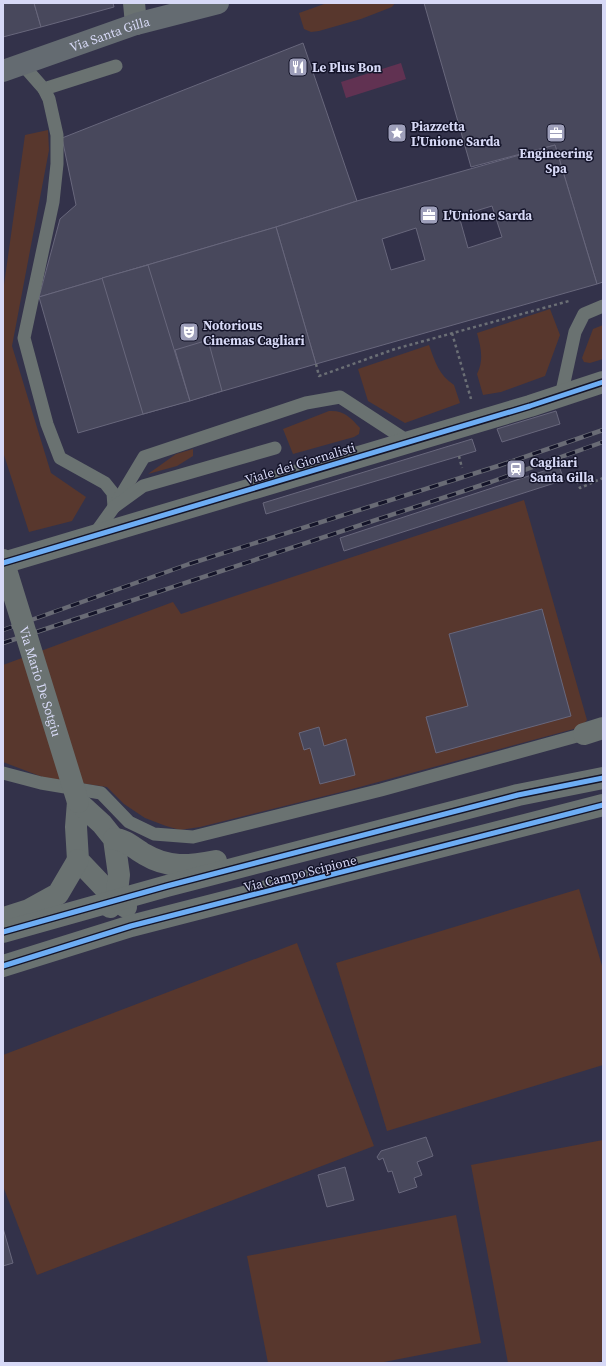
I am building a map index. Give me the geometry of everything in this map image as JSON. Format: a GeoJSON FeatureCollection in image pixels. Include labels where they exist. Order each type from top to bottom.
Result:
{"type":"FeatureCollection","features":[{"type":"Feature","properties":{"kind":"street","name":"Via Santa Gilla"},"geometry":{"type":"LineString","coordinates":[[13,67],[135,14],[218,3]]}},
{"type":"Feature","properties":{"kind":"street","name":"Viale dei Giornalisti"},"geometry":{"type":"LineString","coordinates":[[3,563],[409,442],[603,382]]}},
{"type":"Feature","properties":{"kind":"street","name":"Via Mario De Sotgiu"},"geometry":{"type":"LineString","coordinates":[[3,560],[78,802],[76,827],[78,860]]}},
{"type":"Feature","properties":{"kind":"street","name":"Via Campo Scipione"},"geometry":{"type":"LineString","coordinates":[[3,932],[249,864],[518,795],[603,778]]}},
{"type":"Feature","properties":{"kind":"street"},"geometry":{"type":"LineString","coordinates":[[3,954],[5,952],[95,926],[116,900],[119,875],[114,838],[102,824],[78,802]]}},
{"type":"Feature","properties":{"kind":"street","name":"Via Campo Scipione"},"geometry":{"type":"LineString","coordinates":[[3,966],[131,926],[603,805]]}},
{"type":"Feature","properties":{"kind":"street","name":"Via Campo Scipione"},"geometry":{"type":"LineString","coordinates":[[114,838],[120,839],[146,856],[175,866],[229,858],[249,864]]}},
{"type":"Feature","properties":{"kind":"street"},"geometry":{"type":"LineString","coordinates":[[3,918],[29,910],[58,894],[78,860],[116,900]]}},
{"type":"Feature","properties":{"kind":"street","name":"Via Campo Scipione"},"geometry":{"type":"LineString","coordinates":[[116,900],[122,905],[133,909],[156,908],[251,884],[275,890]]}},
{"type":"Feature","properties":{"kind":"lane"},"geometry":{"type":"LineString","coordinates":[[44,89],[116,66]]}},
{"type":"Feature","properties":{"kind":"lane"},"geometry":{"type":"LineString","coordinates":[[13,67],[44,89],[49,99],[56,135],[57,164],[52,202],[24,338],[47,424],[60,458],[105,483],[113,493],[114,506]]}},
{"type":"Feature","properties":{"kind":"lane"},"geometry":{"type":"LineString","coordinates":[[561,396],[575,332],[584,314],[603,306]]}},
{"type":"Feature","properties":{"kind":"lane"},"geometry":{"type":"LineString","coordinates":[[93,537],[144,457],[306,403],[340,397],[409,442]]}},
{"type":"Feature","properties":{"kind":"lane"},"geometry":{"type":"LineString","coordinates":[[114,506],[143,486],[275,448]]}},
{"type":"Feature","properties":{"kind":"lane"},"geometry":{"type":"LineString","coordinates":[[3,773],[41,783],[101,793],[129,822],[154,834],[193,838],[381,790],[594,731]]}},
{"type":"Feature","properties":{"kind":"path"},"geometry":{"type":"LineString","coordinates":[[316,364],[319,376],[395,348],[572,300]]}},
{"type":"Feature","properties":{"kind":"path"},"geometry":{"type":"LineString","coordinates":[[452,333],[474,407]]}},
{"type":"Feature","properties":{"kind":"path"},"geometry":{"type":"LineString","coordinates":[[459,456],[462,468]]}},
{"type":"Feature","properties":{"kind":"path"},"geometry":{"type":"LineString","coordinates":[[577,481],[580,488],[603,478]]}},
{"type":"Feature","properties":{"kind":"shaded area"},"geometry":{"type":"Polygon","coordinates":[[[327,3],[395,3],[392,7],[361,19],[319,31],[311,32],[304,29],[299,13],[327,3]]]}},
{"type":"Feature","properties":{"kind":"shaded area"},"geometry":{"type":"Polygon","coordinates":[[[401,63],[406,79],[346,98],[341,82],[401,63]]]}},
{"type":"Feature","properties":{"kind":"shaded area"},"geometry":{"type":"Polygon","coordinates":[[[48,130],[49,150],[12,346],[51,473],[86,497],[72,521],[29,532],[3,452],[3,292],[25,135],[48,130]]]}},
{"type":"Feature","properties":{"kind":"shaded area"},"geometry":{"type":"Polygon","coordinates":[[[550,309],[560,335],[545,376],[501,392],[483,395],[477,374],[481,364],[481,349],[477,333],[550,309]]]}},
{"type":"Feature","properties":{"kind":"shaded area"},"geometry":{"type":"Polygon","coordinates":[[[603,325],[603,359],[590,363],[584,362],[582,358],[593,329],[603,325]]]}},
{"type":"Feature","properties":{"kind":"shaded area"},"geometry":{"type":"Polygon","coordinates":[[[429,345],[441,372],[454,385],[460,403],[405,423],[368,401],[358,369],[429,345]]]}},
{"type":"Feature","properties":{"kind":"shaded area"},"geometry":{"type":"Polygon","coordinates":[[[329,411],[343,413],[350,418],[360,428],[359,434],[354,437],[293,454],[283,429],[329,411]]]}},
{"type":"Feature","properties":{"kind":"shaded area"},"geometry":{"type":"Polygon","coordinates":[[[193,449],[193,456],[177,466],[148,474],[176,454],[193,449]]]}},
{"type":"Feature","properties":{"kind":"shaded area"},"geometry":{"type":"Polygon","coordinates":[[[524,500],[587,720],[581,727],[345,791],[200,827],[180,830],[145,818],[124,804],[107,787],[45,778],[3,762],[3,665],[173,602],[181,614],[524,500]]]}},
{"type":"Feature","properties":{"kind":"shaded area"},"geometry":{"type":"Polygon","coordinates":[[[579,889],[603,969],[603,1065],[387,1131],[336,963],[579,889]]]}},
{"type":"Feature","properties":{"kind":"shaded area"},"geometry":{"type":"Polygon","coordinates":[[[297,943],[374,1146],[37,1275],[3,1186],[3,1055],[297,943]]]}},
{"type":"Feature","properties":{"kind":"shaded area"},"geometry":{"type":"Polygon","coordinates":[[[603,1140],[603,1361],[591,1363],[508,1363],[471,1165],[603,1140]]]}},
{"type":"Feature","properties":{"kind":"shaded area"},"geometry":{"type":"Polygon","coordinates":[[[456,1215],[481,1343],[379,1363],[268,1363],[247,1256],[456,1215]]]}},
{"type":"Feature","properties":{"kind":"building"},"geometry":{"type":"Polygon","coordinates":[[[3,3],[34,3],[41,27],[3,37],[3,3]]]}},
{"type":"Feature","properties":{"kind":"building"},"geometry":{"type":"Polygon","coordinates":[[[34,3],[113,3],[114,7],[41,27],[34,3]]]}},
{"type":"Feature","properties":{"kind":"building"},"geometry":{"type":"Polygon","coordinates":[[[424,3],[603,3],[603,282],[597,284],[555,145],[471,167],[424,3]]]}},
{"type":"Feature","properties":{"kind":"building"},"geometry":{"type":"Polygon","coordinates":[[[303,43],[357,201],[276,227],[39,297],[60,219],[76,205],[62,138],[303,43]]]}},
{"type":"Feature","properties":{"kind":"building"},"geometry":{"type":"Polygon","coordinates":[[[555,145],[597,284],[316,364],[276,227],[357,201],[555,145]],[[492,206],[459,216],[468,248],[502,237],[492,206]],[[416,228],[382,239],[391,270],[425,260],[416,228]]]}},
{"type":"Feature","properties":{"kind":"building"},"geometry":{"type":"Polygon","coordinates":[[[276,227],[316,364],[78,433],[39,297],[276,227]]]}},
{"type":"Feature","properties":{"kind":"building"},"geometry":{"type":"Polygon","coordinates":[[[148,265],[190,401],[143,414],[102,278],[148,265]]]}},
{"type":"Feature","properties":{"kind":"building"},"geometry":{"type":"Polygon","coordinates":[[[208,340],[222,391],[190,401],[175,350],[208,340]]]}},
{"type":"Feature","properties":{"kind":"building"},"geometry":{"type":"Polygon","coordinates":[[[556,411],[560,424],[502,442],[497,429],[556,411]]]}},
{"type":"Feature","properties":{"kind":"building"},"geometry":{"type":"Polygon","coordinates":[[[472,439],[476,451],[266,514],[263,503],[472,439]]]}},
{"type":"Feature","properties":{"kind":"building"},"geometry":{"type":"Polygon","coordinates":[[[559,466],[564,480],[344,551],[340,538],[559,466]]]}},
{"type":"Feature","properties":{"kind":"building"},"geometry":{"type":"Polygon","coordinates":[[[542,609],[571,716],[436,753],[426,717],[468,706],[449,634],[542,609]]]}},
{"type":"Feature","properties":{"kind":"building"},"geometry":{"type":"Polygon","coordinates":[[[319,727],[324,746],[346,739],[355,775],[320,784],[310,748],[304,750],[299,733],[319,727]]]}},
{"type":"Feature","properties":{"kind":"building"},"geometry":{"type":"Polygon","coordinates":[[[426,1137],[433,1156],[417,1162],[422,1175],[414,1178],[417,1187],[399,1193],[392,1171],[388,1172],[383,1158],[379,1160],[377,1157],[381,1151],[426,1137]]]}},
{"type":"Feature","properties":{"kind":"building"},"geometry":{"type":"Polygon","coordinates":[[[345,1167],[354,1200],[327,1207],[318,1175],[345,1167]]]}},
{"type":"Feature","properties":{"kind":"building"},"geometry":{"type":"Polygon","coordinates":[[[3,1228],[13,1263],[3,1266],[3,1228]]]}},
{"type":"Feature","properties":{"kind":"railway"},"geometry":{"type":"LineString","coordinates":[[3,630],[189,564],[498,466],[603,430]]}},
{"type":"Feature","properties":{"kind":"railway"},"geometry":{"type":"LineString","coordinates":[[3,643],[491,482],[603,442]]}},
{"type":"Feature","properties":{"kind":"cycle path"},"geometry":{"type":"LineString","coordinates":[[3,563],[530,406],[603,382]]}},
{"type":"Feature","properties":{"kind":"cycle path"},"geometry":{"type":"LineString","coordinates":[[3,932],[167,886],[518,795],[603,778]]}},
{"type":"Feature","properties":{"kind":"cycle path"},"geometry":{"type":"LineString","coordinates":[[3,966],[131,926],[603,805]]}},
{"type":"Feature","properties":{"kind":"place","name":"Le Plus Bon"},"geometry":{"type":"Point","coordinates":[298,67]}},
{"type":"Feature","properties":{"kind":"place","name":"Piazzetta L'Unione Sarda"},"geometry":{"type":"Point","coordinates":[397,133]}},
{"type":"Feature","properties":{"kind":"place","name":"Engineering Spa"},"geometry":{"type":"Point","coordinates":[556,133]}},
{"type":"Feature","properties":{"kind":"place","name":"L'Unione Sarda"},"geometry":{"type":"Point","coordinates":[429,215]}},
{"type":"Feature","properties":{"kind":"place","name":"Notorious Cinemas Cagliari"},"geometry":{"type":"Point","coordinates":[189,332]}},
{"type":"Feature","properties":{"kind":"place","name":"Cagliari Santa Gilla"},"geometry":{"type":"Point","coordinates":[516,469]}}]}
